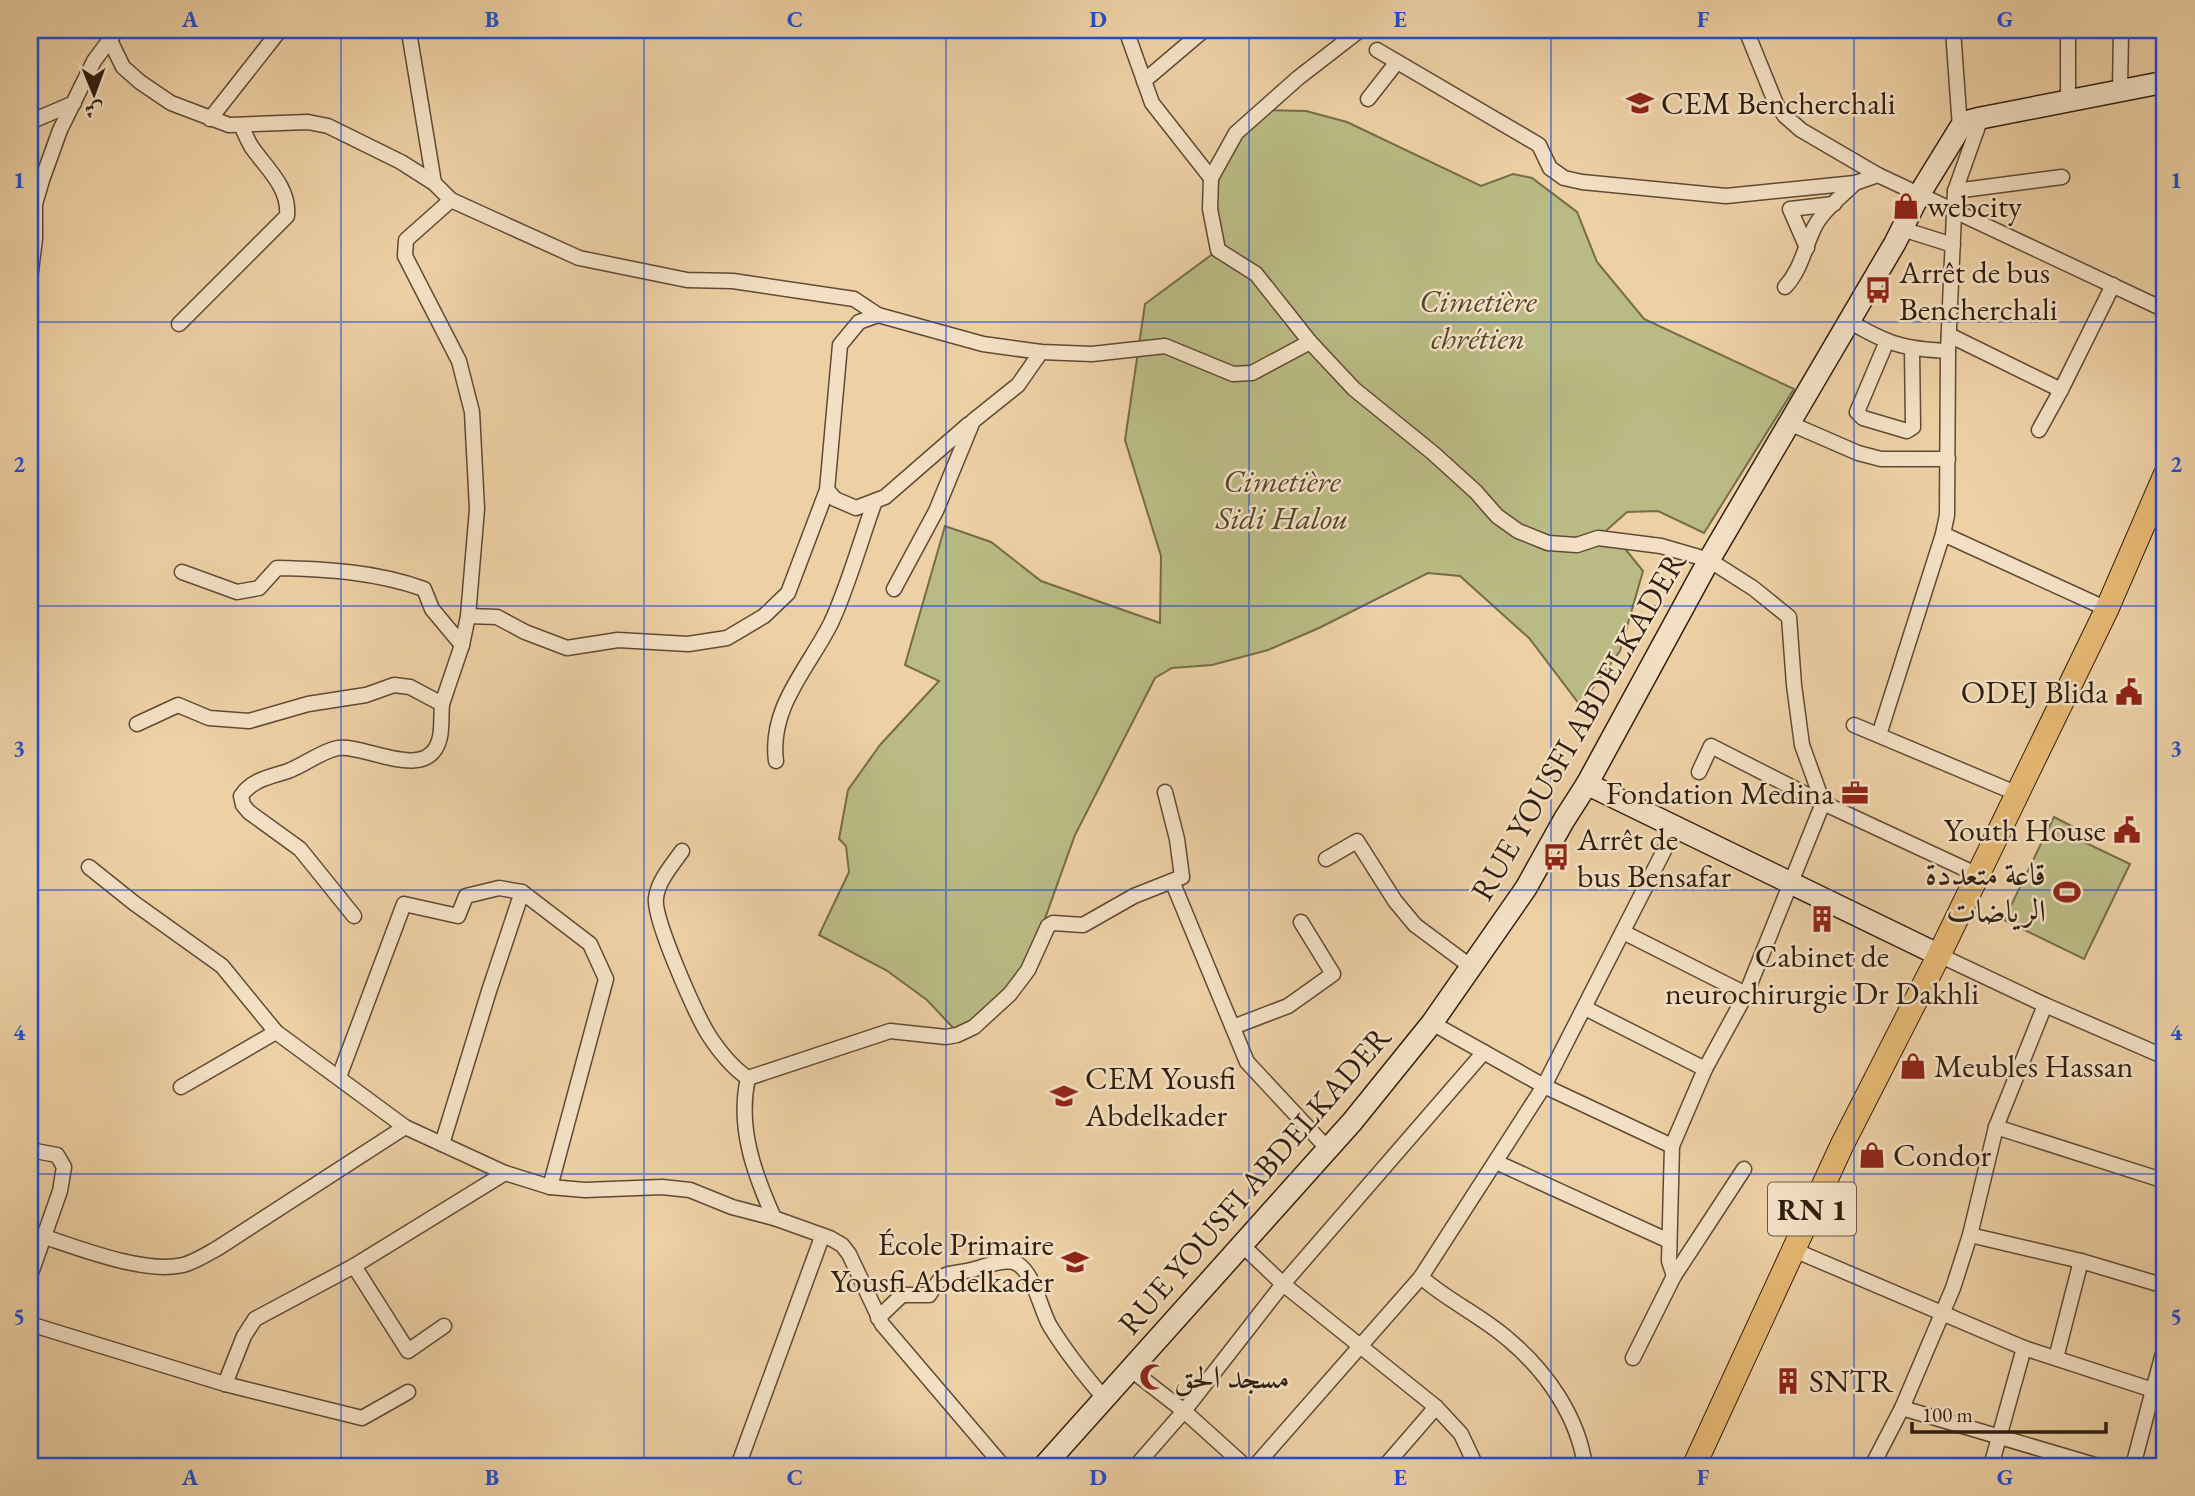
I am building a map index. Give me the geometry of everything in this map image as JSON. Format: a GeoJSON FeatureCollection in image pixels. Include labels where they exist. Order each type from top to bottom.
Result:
{"type":"FeatureCollection","features":[{"type":"Feature","properties":{"kind":"main road"},"geometry":{"type":"LineString","coordinates":[[1960,128],[1969,121],[1981,118],[2165,82]]}},
{"type":"Feature","properties":{"kind":"main road","name":"RUE YOUSFI ABDELKADER"},"geometry":{"type":"LineString","coordinates":[[1044,1466],[1352,1122],[1432,1023],[1526,888],[1587,783],[1709,559],[1960,128]]}},
{"type":"Feature","properties":{"kind":"main road","name":"RN 1"},"geometry":{"type":"LineString","coordinates":[[1694,1466],[1842,1145],[1939,955],[2107,609],[2165,475]]}},
{"type":"Feature","properties":{"kind":"main road"},"geometry":{"type":"LineString","coordinates":[[1587,783],[1939,955]]}},
{"type":"Feature","properties":{"kind":"street"},"geometry":{"type":"LineString","coordinates":[[210,119],[280,30]]}},
{"type":"Feature","properties":{"kind":"street"},"geometry":{"type":"LineString","coordinates":[[412,30],[410,38],[434,183]]}},
{"type":"Feature","properties":{"kind":"street"},"geometry":{"type":"LineString","coordinates":[[1126,30],[1152,103],[1211,178]]}},
{"type":"Feature","properties":{"kind":"street"},"geometry":{"type":"LineString","coordinates":[[1144,81],[1204,30]]}},
{"type":"Feature","properties":{"kind":"street"},"geometry":{"type":"LineString","coordinates":[[1746,30],[1776,104],[1801,130],[1878,175],[2165,310]]}},
{"type":"Feature","properties":{"kind":"street"},"geometry":{"type":"LineString","coordinates":[[1953,30],[1960,128]]}},
{"type":"Feature","properties":{"kind":"street"},"geometry":{"type":"LineString","coordinates":[[2068,30],[2068,99]]}},
{"type":"Feature","properties":{"kind":"street"},"geometry":{"type":"LineString","coordinates":[[2120,90],[2121,30]]}},
{"type":"Feature","properties":{"kind":"street"},"geometry":{"type":"LineString","coordinates":[[1351,32],[1236,133],[1211,178],[1210,209],[1218,250],[1256,274],[1310,342],[1354,389],[1433,453],[1476,492],[1497,516],[1518,531],[1548,543],[1577,545],[1598,538],[1661,546],[1709,559],[1753,588],[1789,617],[1802,745],[1823,803],[1746,994],[1705,1069],[1672,1146],[1669,1261],[1674,1276]]}},
{"type":"Feature","properties":{"kind":"street"},"geometry":{"type":"LineString","coordinates":[[111,34],[123,67],[171,103],[229,125],[308,122],[328,126],[401,162],[434,183],[452,200],[579,258],[687,280],[733,281],[854,299],[878,314],[983,344],[1041,352],[1092,354],[1165,346],[1233,373],[1252,373],[1310,342]]}},
{"type":"Feature","properties":{"kind":"street"},"geometry":{"type":"LineString","coordinates":[[30,279],[35,239],[35,204],[60,130],[94,61],[111,34]]}},
{"type":"Feature","properties":{"kind":"street"},"geometry":{"type":"LineString","coordinates":[[1377,50],[1539,145],[1550,168],[1564,178],[1726,196],[1855,183],[1878,175]]}},
{"type":"Feature","properties":{"kind":"street"},"geometry":{"type":"LineString","coordinates":[[1368,99],[1397,62]]}},
{"type":"Feature","properties":{"kind":"street"},"geometry":{"type":"LineString","coordinates":[[30,122],[74,103]]}},
{"type":"Feature","properties":{"kind":"street"},"geometry":{"type":"LineString","coordinates":[[1879,736],[1947,514],[1948,351],[1955,191],[1981,118]]}},
{"type":"Feature","properties":{"kind":"street"},"geometry":{"type":"LineString","coordinates":[[179,324],[287,216],[288,208],[284,196],[270,168],[251,146],[241,125]]}},
{"type":"Feature","properties":{"kind":"street"},"geometry":{"type":"LineString","coordinates":[[1955,191],[2062,177]]}},
{"type":"Feature","properties":{"kind":"street"},"geometry":{"type":"LineString","coordinates":[[1785,287],[1799,269],[1819,221],[1855,183]]}},
{"type":"Feature","properties":{"kind":"street"},"geometry":{"type":"LineString","coordinates":[[355,916],[300,849],[285,835],[248,812],[243,805],[242,796],[247,788],[260,780],[291,770],[338,748],[354,749],[393,760],[411,761],[428,756],[435,750],[440,737],[442,704],[462,645],[468,616],[477,509],[472,412],[459,361],[405,256],[406,240],[452,200]]}},
{"type":"Feature","properties":{"kind":"street"},"geometry":{"type":"LineString","coordinates":[[1807,248],[1790,209],[1833,204]]}},
{"type":"Feature","properties":{"kind":"street"},"geometry":{"type":"LineString","coordinates":[[1902,229],[1953,245]]}},
{"type":"Feature","properties":{"kind":"street"},"geometry":{"type":"LineString","coordinates":[[2039,430],[2113,285]]}},
{"type":"Feature","properties":{"kind":"street"},"geometry":{"type":"LineString","coordinates":[[468,616],[498,617],[525,632],[567,648],[618,640],[688,644],[727,638],[764,616],[788,593],[827,490],[840,345],[859,322],[878,314]]}},
{"type":"Feature","properties":{"kind":"street"},"geometry":{"type":"LineString","coordinates":[[1849,321],[1887,341],[1912,349],[1948,351]]}},
{"type":"Feature","properties":{"kind":"street"},"geometry":{"type":"LineString","coordinates":[[1949,335],[2061,390]]}},
{"type":"Feature","properties":{"kind":"street"},"geometry":{"type":"LineString","coordinates":[[1887,341],[1857,412],[1863,418],[1907,431],[1913,427],[1912,349]]}},
{"type":"Feature","properties":{"kind":"street"},"geometry":{"type":"LineString","coordinates":[[827,490],[835,499],[856,508],[885,497],[1018,386],[1041,352]]}},
{"type":"Feature","properties":{"kind":"street"},"geometry":{"type":"LineString","coordinates":[[894,589],[936,511],[973,421]]}},
{"type":"Feature","properties":{"kind":"street"},"geometry":{"type":"LineString","coordinates":[[1789,423],[1858,453],[1881,459],[1948,459]]}},
{"type":"Feature","properties":{"kind":"street"},"geometry":{"type":"LineString","coordinates":[[776,761],[774,744],[786,698],[831,622],[876,501]]}},
{"type":"Feature","properties":{"kind":"street"},"geometry":{"type":"LineString","coordinates":[[1943,534],[2107,609]]}},
{"type":"Feature","properties":{"kind":"street"},"geometry":{"type":"LineString","coordinates":[[182,572],[237,592],[259,588],[277,568],[319,569],[394,578],[424,589],[432,609],[462,645]]}},
{"type":"Feature","properties":{"kind":"street"},"geometry":{"type":"LineString","coordinates":[[137,724],[178,705],[209,718],[249,721],[308,704],[366,695],[394,685],[410,687],[442,704]]}},
{"type":"Feature","properties":{"kind":"street"},"geometry":{"type":"LineString","coordinates":[[1854,725],[2018,793]]}},
{"type":"Feature","properties":{"kind":"street"},"geometry":{"type":"LineString","coordinates":[[1699,772],[1711,746],[1823,803],[1978,875]]}},
{"type":"Feature","properties":{"kind":"street"},"geometry":{"type":"LineString","coordinates":[[748,1078],[890,1031],[938,1037],[957,1035],[974,1027],[1010,994],[1028,970],[1048,926],[1053,923],[1083,925],[1134,896],[1182,877],[1177,839],[1165,792]]}},
{"type":"Feature","properties":{"kind":"street"},"geometry":{"type":"LineString","coordinates":[[1255,1466],[1421,1277],[1544,1086],[1676,827]]}},
{"type":"Feature","properties":{"kind":"street"},"geometry":{"type":"LineString","coordinates":[[1326,859],[1357,841],[1395,901],[1415,925],[1470,966]]}},
{"type":"Feature","properties":{"kind":"street"},"geometry":{"type":"LineString","coordinates":[[682,851],[663,878],[655,899],[661,929],[708,1033],[734,1069],[748,1078]]}},
{"type":"Feature","properties":{"kind":"street"},"geometry":{"type":"LineString","coordinates":[[89,867],[222,966],[276,1032],[405,1127],[505,1173],[550,1186],[585,1190],[662,1186],[690,1190],[732,1207],[774,1218],[830,1238],[842,1245],[849,1254],[878,1318],[1003,1466]]}},
{"type":"Feature","properties":{"kind":"street"},"geometry":{"type":"LineString","coordinates":[[1172,881],[1247,1062],[1327,1148]]}},
{"type":"Feature","properties":{"kind":"street"},"geometry":{"type":"LineString","coordinates":[[339,1077],[404,904],[457,916],[466,896],[499,888],[522,892],[590,944],[606,979],[550,1186]]}},
{"type":"Feature","properties":{"kind":"street"},"geometry":{"type":"LineString","coordinates":[[442,1144],[522,892]]}},
{"type":"Feature","properties":{"kind":"street"},"geometry":{"type":"LineString","coordinates":[[1233,1027],[1288,1006],[1333,974],[1301,922]]}},
{"type":"Feature","properties":{"kind":"street"},"geometry":{"type":"LineString","coordinates":[[1623,932],[1746,994]]}},
{"type":"Feature","properties":{"kind":"street"},"geometry":{"type":"LineString","coordinates":[[1939,955],[2165,1057]]}},
{"type":"Feature","properties":{"kind":"street"},"geometry":{"type":"LineString","coordinates":[[1872,1466],[1902,1408],[1942,1315],[1970,1234],[1996,1127],[2045,1005]]}},
{"type":"Feature","properties":{"kind":"street"},"geometry":{"type":"LineString","coordinates":[[1585,1008],[1705,1069]]}},
{"type":"Feature","properties":{"kind":"street"},"geometry":{"type":"LineString","coordinates":[[1432,1023],[1544,1086],[1672,1146]]}},
{"type":"Feature","properties":{"kind":"street"},"geometry":{"type":"LineString","coordinates":[[181,1087],[276,1032]]}},
{"type":"Feature","properties":{"kind":"street"},"geometry":{"type":"LineString","coordinates":[[1136,1466],[1184,1411],[1283,1284],[1485,1052]]}},
{"type":"Feature","properties":{"kind":"street"},"geometry":{"type":"LineString","coordinates":[[748,1078],[744,1094],[746,1130],[755,1177],[774,1218]]}},
{"type":"Feature","properties":{"kind":"street"},"geometry":{"type":"LineString","coordinates":[[44,1237],[114,1260],[170,1267],[187,1264],[218,1248],[405,1127]]}},
{"type":"Feature","properties":{"kind":"street"},"geometry":{"type":"LineString","coordinates":[[1996,1127],[2165,1181]]}},
{"type":"Feature","properties":{"kind":"street"},"geometry":{"type":"LineString","coordinates":[[30,1150],[57,1156],[64,1167],[60,1191],[30,1276]]}},
{"type":"Feature","properties":{"kind":"street"},"geometry":{"type":"LineString","coordinates":[[1496,1162],[1669,1241]]}},
{"type":"Feature","properties":{"kind":"street"},"geometry":{"type":"LineString","coordinates":[[1633,1358],[1674,1276],[1744,1168]]}},
{"type":"Feature","properties":{"kind":"street"},"geometry":{"type":"LineString","coordinates":[[225,1384],[244,1336],[255,1319],[354,1266],[505,1173]]}},
{"type":"Feature","properties":{"kind":"street"},"geometry":{"type":"LineString","coordinates":[[1970,1234],[2081,1261],[2165,1286]]}},
{"type":"Feature","properties":{"kind":"street"},"geometry":{"type":"LineString","coordinates":[[738,1466],[822,1237]]}},
{"type":"Feature","properties":{"kind":"street"},"geometry":{"type":"LineString","coordinates":[[1241,1245],[1283,1284],[1436,1408],[1461,1434],[1476,1466]]}},
{"type":"Feature","properties":{"kind":"street"},"geometry":{"type":"LineString","coordinates":[[1794,1250],[2024,1348],[2153,1390]]}},
{"type":"Feature","properties":{"kind":"street"},"geometry":{"type":"LineString","coordinates":[[2056,1358],[2081,1261]]}},
{"type":"Feature","properties":{"kind":"street"},"geometry":{"type":"LineString","coordinates":[[878,1318],[902,1295],[929,1295],[937,1280],[946,1273],[1000,1262],[1014,1262],[1023,1268],[1030,1278],[1048,1323],[1078,1368],[1105,1399]]}},
{"type":"Feature","properties":{"kind":"street"},"geometry":{"type":"LineString","coordinates":[[354,1266],[408,1350],[444,1326]]}},
{"type":"Feature","properties":{"kind":"street"},"geometry":{"type":"LineString","coordinates":[[1421,1277],[1442,1295],[1509,1339],[1554,1388],[1581,1443],[1585,1466]]}},
{"type":"Feature","properties":{"kind":"street"},"geometry":{"type":"LineString","coordinates":[[30,1324],[225,1384],[362,1418],[408,1392]]}},
{"type":"Feature","properties":{"kind":"street"},"geometry":{"type":"LineString","coordinates":[[2133,1466],[2165,1346]]}},
{"type":"Feature","properties":{"kind":"street"},"geometry":{"type":"LineString","coordinates":[[1991,1466],[2024,1348]]}},
{"type":"Feature","properties":{"kind":"street"},"geometry":{"type":"LineString","coordinates":[[1130,1369],[1184,1411],[1245,1466]]}},
{"type":"Feature","properties":{"kind":"street"},"geometry":{"type":"LineString","coordinates":[[1385,1466],[1436,1408]]}},
{"type":"Feature","properties":{"kind":"street"},"geometry":{"type":"LineString","coordinates":[[1902,1408],[2098,1466]]}},
{"type":"Feature","properties":{"kind":"green space","name":"Cimetière Sidi Halou"},"geometry":{"type":"Polygon","coordinates":[[[1262,110],[1306,111],[1347,122],[1481,186],[1513,174],[1532,178],[1577,212],[1597,262],[1644,319],[1794,389],[1704,533],[1658,511],[1627,512],[1599,537],[1618,540],[1643,571],[1620,651],[1580,705],[1529,638],[1460,576],[1428,573],[1319,628],[1268,650],[1212,665],[1172,668],[1155,678],[1075,835],[1043,924],[1025,962],[1008,988],[982,1015],[956,1031],[927,1000],[886,970],[819,935],[849,872],[846,846],[839,839],[848,790],[880,745],[939,681],[905,665],[945,526],[991,542],[1041,581],[1160,623],[1161,556],[1125,440],[1145,304],[1218,250],[1211,178],[1262,110]]]}},
{"type":"Feature","properties":{"kind":"green space","name":"قاعة متعددة الرياضات"},"geometry":{"type":"Polygon","coordinates":[[[2054,817],[2089,835],[2086,843],[2130,864],[2084,959],[2004,920],[2054,817]]]}},
{"type":"Feature","properties":{"kind":"place","name":"CEM Bencherchali"},"geometry":{"type":"Point","coordinates":[1640,103]}},
{"type":"Feature","properties":{"kind":"place","name":"webcity"},"geometry":{"type":"Point","coordinates":[1906,206]}},
{"type":"Feature","properties":{"kind":"place","name":"Arrêt de bus Bencherchali"},"geometry":{"type":"Point","coordinates":[1878,290]}},
{"type":"Feature","properties":{"kind":"place","name":"ODEJ Blida"},"geometry":{"type":"Point","coordinates":[2129,692]}},
{"type":"Feature","properties":{"kind":"place","name":"Fondation Medina"},"geometry":{"type":"Point","coordinates":[1855,793]}},
{"type":"Feature","properties":{"kind":"place","name":"Youth House"},"geometry":{"type":"Point","coordinates":[2127,830]}},
{"type":"Feature","properties":{"kind":"place","name":"Arrêt de bus Bensafar"},"geometry":{"type":"Point","coordinates":[1556,857]}},
{"type":"Feature","properties":{"kind":"place","name":"قاعة متعددة الرياضات"},"geometry":{"type":"Point","coordinates":[2067,892]}},
{"type":"Feature","properties":{"kind":"place","name":"Cabinet de neurochirurgie Dr Dakhli"},"geometry":{"type":"Point","coordinates":[1822,919]}},
{"type":"Feature","properties":{"kind":"place","name":"Meubles Hassan"},"geometry":{"type":"Point","coordinates":[1913,1066]}},
{"type":"Feature","properties":{"kind":"place","name":"CEM Yousfi Abdelkader"},"geometry":{"type":"Point","coordinates":[1064,1096]}},
{"type":"Feature","properties":{"kind":"place","name":"Condor"},"geometry":{"type":"Point","coordinates":[1872,1155]}},
{"type":"Feature","properties":{"kind":"place","name":"École Primaire Yousfi Abdelkader"},"geometry":{"type":"Point","coordinates":[1075,1262]}},
{"type":"Feature","properties":{"kind":"place","name":"مسجد الحق"},"geometry":{"type":"Point","coordinates":[1153,1377]}},
{"type":"Feature","properties":{"kind":"place","name":"SNTR"},"geometry":{"type":"Point","coordinates":[1788,1381]}},
{"type":"Feature","properties":{"kind":"park label","name":"Cimetière chrétien"},"geometry":{"type":"Point","coordinates":[1478,320]}}]}
